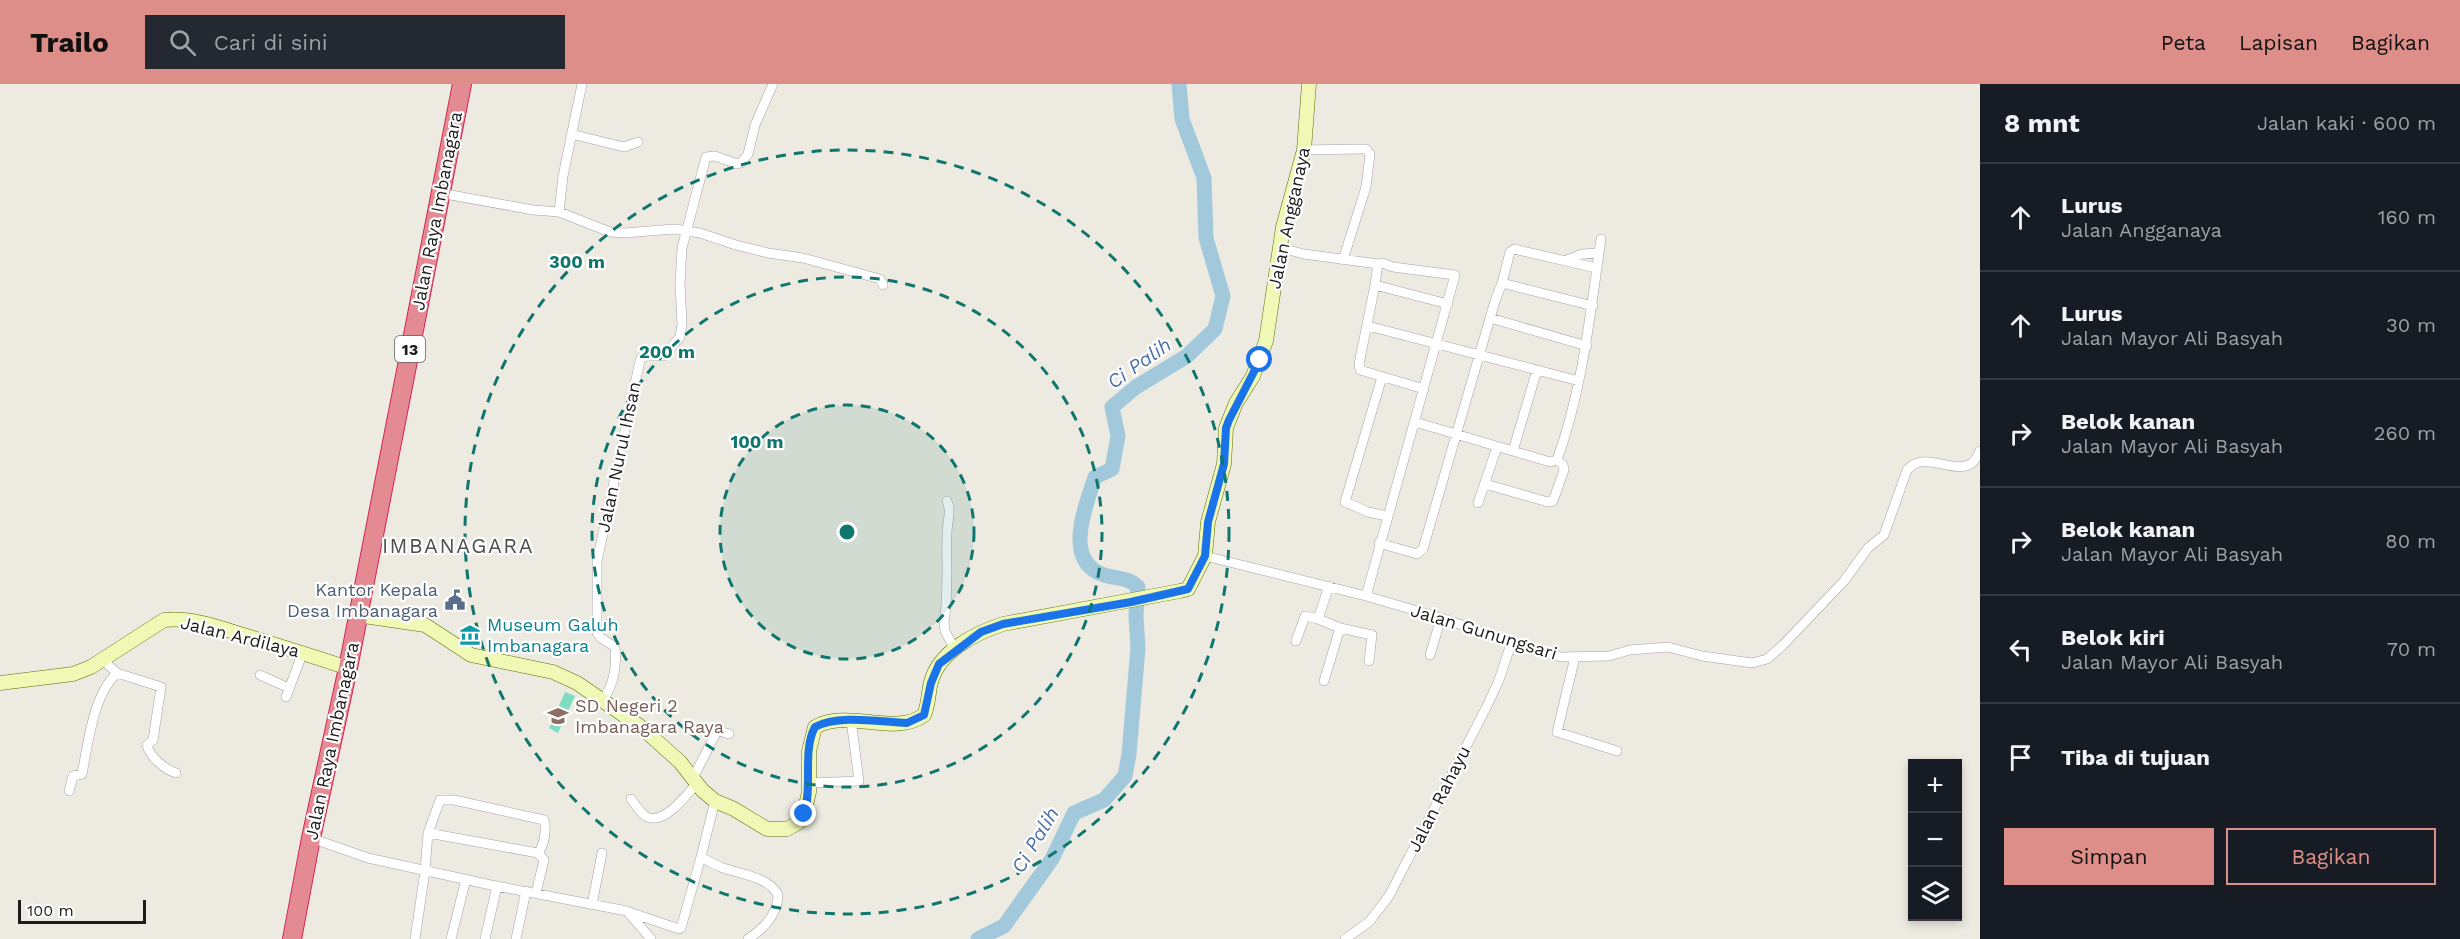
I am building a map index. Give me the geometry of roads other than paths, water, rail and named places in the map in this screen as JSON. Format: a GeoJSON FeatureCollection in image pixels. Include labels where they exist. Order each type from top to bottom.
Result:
{"type":"FeatureCollection","features":[{"type":"Feature","properties":{"kind":"highway","name":"Jalan Raya Imbanagara"},"geometry":{"type":"LineString","coordinates":[[292,939],[311,838],[348,668],[462,84]]}},
{"type":"Feature","properties":{"kind":"street"},"geometry":{"type":"LineString","coordinates":[[559,212],[571,134],[582,84]]}},
{"type":"Feature","properties":{"kind":"street"},"geometry":{"type":"LineString","coordinates":[[685,230],[706,157],[715,156],[737,164],[741,163],[748,154],[755,125],[772,84]]}},
{"type":"Feature","properties":{"kind":"street","name":"Jalan Angganaya"},"geometry":{"type":"LineString","coordinates":[[1205,556],[1208,522],[1224,464],[1226,428],[1236,403],[1253,376],[1266,341],[1286,214],[1304,150],[1309,84]]}},
{"type":"Feature","properties":{"kind":"street"},"geometry":{"type":"LineString","coordinates":[[571,134],[624,147],[638,142]]}},
{"type":"Feature","properties":{"kind":"street"},"geometry":{"type":"LineString","coordinates":[[1304,150],[1366,149],[1370,154],[1366,187],[1343,260]]}},
{"type":"Feature","properties":{"kind":"street"},"geometry":{"type":"LineString","coordinates":[[440,194],[533,210],[559,212],[610,232],[625,233],[651,229],[685,230],[746,248],[855,270],[880,279],[883,285]]}},
{"type":"Feature","properties":{"kind":"street","name":"Jalan Nurul Ihsan"},"geometry":{"type":"LineString","coordinates":[[603,701],[612,686],[617,669],[615,647],[597,633],[597,561],[641,358],[664,356],[680,336],[682,324],[681,266],[685,230]]}},
{"type":"Feature","properties":{"kind":"street"},"geometry":{"type":"LineString","coordinates":[[1557,460],[1565,438],[1587,346],[1601,239]]}},
{"type":"Feature","properties":{"kind":"street"},"geometry":{"type":"LineString","coordinates":[[1281,248],[1343,260],[1454,273],[1455,278],[1366,596]]}},
{"type":"Feature","properties":{"kind":"street"},"geometry":{"type":"LineString","coordinates":[[1379,543],[1417,554],[1421,552],[1512,250],[1596,268]]}},
{"type":"Feature","properties":{"kind":"street"},"geometry":{"type":"LineString","coordinates":[[1567,260],[1582,254],[1599,253]]}},
{"type":"Feature","properties":{"kind":"street"},"geometry":{"type":"LineString","coordinates":[[1378,264],[1359,364],[1360,370],[1424,389]]}},
{"type":"Feature","properties":{"kind":"street"},"geometry":{"type":"LineString","coordinates":[[1502,283],[1593,306]]}},
{"type":"Feature","properties":{"kind":"street"},"geometry":{"type":"LineString","coordinates":[[1375,285],[1448,303]]}},
{"type":"Feature","properties":{"kind":"street"},"geometry":{"type":"LineString","coordinates":[[1490,318],[1587,346]]}},
{"type":"Feature","properties":{"kind":"street"},"geometry":{"type":"LineString","coordinates":[[1368,326],[1579,381]]}},
{"type":"Feature","properties":{"kind":"street"},"geometry":{"type":"LineString","coordinates":[[1513,451],[1536,370]]}},
{"type":"Feature","properties":{"kind":"street"},"geometry":{"type":"LineString","coordinates":[[1382,377],[1345,502],[1347,505],[1388,516]]}},
{"type":"Feature","properties":{"kind":"street"},"geometry":{"type":"LineString","coordinates":[[1415,422],[1550,462],[1557,460]]}},
{"type":"Feature","properties":{"kind":"street"},"geometry":{"type":"LineString","coordinates":[[1478,503],[1497,447]]}},
{"type":"Feature","properties":{"kind":"street","name":"Jalan Gunungsari"},"geometry":{"type":"LineString","coordinates":[[1205,556],[1366,596],[1441,618],[1543,654],[1575,657],[1609,656],[1630,650],[1668,647],[1702,656],[1752,663],[1767,659],[1783,645],[1844,581],[1868,548],[1884,535],[1907,470],[1912,464],[1928,462],[1964,466],[1971,464],[1980,451]]}},
{"type":"Feature","properties":{"kind":"street"},"geometry":{"type":"LineString","coordinates":[[1485,484],[1548,502],[1552,501],[1564,470],[1563,465],[1557,460]]}},
{"type":"Feature","properties":{"kind":"street"},"geometry":{"type":"LineString","coordinates":[[946,501],[950,514],[947,524],[949,573],[944,623],[945,631],[955,650]]}},
{"type":"Feature","properties":{"kind":"street"},"geometry":{"type":"LineString","coordinates":[[357,615],[425,625],[471,655],[553,672],[577,683],[640,727],[680,762],[715,801],[734,809],[767,829],[787,829],[795,825],[804,814],[807,804],[809,751],[815,727],[839,719],[907,723],[918,720],[924,715],[931,683],[945,657],[981,632],[1003,624],[1131,602],[1188,589],[1205,556]]}},
{"type":"Feature","properties":{"kind":"street"},"geometry":{"type":"LineString","coordinates":[[1318,619],[1329,586]]}},
{"type":"Feature","properties":{"kind":"street"},"geometry":{"type":"LineString","coordinates":[[1296,641],[1305,616],[1318,619],[1340,628],[1372,636],[1374,638],[1369,661]]}},
{"type":"Feature","properties":{"kind":"street"},"geometry":{"type":"LineString","coordinates":[[1430,655],[1441,618]]}},
{"type":"Feature","properties":{"kind":"street","name":"Jalan Ardilaya"},"geometry":{"type":"LineString","coordinates":[[0,683],[73,674],[103,660],[164,620],[188,620],[228,630],[348,668]]}},
{"type":"Feature","properties":{"kind":"street"},"geometry":{"type":"LineString","coordinates":[[1324,681],[1340,628]]}},
{"type":"Feature","properties":{"kind":"street","name":"Jalan Rahayu"},"geometry":{"type":"LineString","coordinates":[[1345,939],[1369,922],[1389,896],[1488,704],[1511,644]]}},
{"type":"Feature","properties":{"kind":"street"},"geometry":{"type":"LineString","coordinates":[[260,675],[288,692],[303,652]]}},
{"type":"Feature","properties":{"kind":"street"},"geometry":{"type":"LineString","coordinates":[[1575,657],[1557,732],[1617,751]]}},
{"type":"Feature","properties":{"kind":"street"},"geometry":{"type":"LineString","coordinates":[[103,660],[117,673],[161,687],[153,740],[147,745],[148,750],[166,770],[176,773]]}},
{"type":"Feature","properties":{"kind":"street"},"geometry":{"type":"LineString","coordinates":[[69,791],[73,776],[82,774],[100,701],[108,681],[117,673]]}},
{"type":"Feature","properties":{"kind":"street"},"geometry":{"type":"LineString","coordinates":[[809,783],[859,781],[851,720]]}},
{"type":"Feature","properties":{"kind":"street"},"geometry":{"type":"LineString","coordinates":[[631,799],[646,816],[653,818],[673,810],[695,781],[716,733],[719,730],[729,734]]}},
{"type":"Feature","properties":{"kind":"street"},"geometry":{"type":"LineString","coordinates":[[415,939],[428,833],[440,800],[454,800],[544,820],[544,837],[538,853]]}},
{"type":"Feature","properties":{"kind":"street"},"geometry":{"type":"LineString","coordinates":[[311,838],[368,858],[627,911],[679,929],[683,926],[715,801]]}},
{"type":"Feature","properties":{"kind":"street"},"geometry":{"type":"LineString","coordinates":[[428,833],[538,853],[544,860],[516,939]]}},
{"type":"Feature","properties":{"kind":"street"},"geometry":{"type":"LineString","coordinates":[[592,905],[603,853]]}},
{"type":"Feature","properties":{"kind":"street"},"geometry":{"type":"LineString","coordinates":[[701,857],[720,867],[752,876],[776,889],[778,901],[775,910],[764,926],[748,939]]}},
{"type":"Feature","properties":{"kind":"street"},"geometry":{"type":"LineString","coordinates":[[451,939],[466,879]]}},
{"type":"Feature","properties":{"kind":"street"},"geometry":{"type":"LineString","coordinates":[[485,939],[497,886]]}},
{"type":"Feature","properties":{"kind":"street"},"geometry":{"type":"LineString","coordinates":[[627,911],[650,938],[657,931],[660,923]]}},
{"type":"Feature","properties":{"kind":"waterway","name":"Ci Palih"},"geometry":{"type":"LineString","coordinates":[[978,939],[1004,926],[1052,859],[1074,813],[1104,800],[1125,776],[1138,648],[1136,616],[1138,587],[1130,581],[1104,575],[1091,568],[1084,558],[1080,545],[1080,532],[1095,477],[1112,469],[1118,436],[1112,407],[1136,387],[1187,356],[1215,329],[1223,296],[1206,238],[1204,178],[1182,119],[1179,84]]}},
{"type":"Feature","properties":{"kind":"place","name":"Kantor Kepala Desa Imbanagara"},"geometry":{"type":"Point","coordinates":[455,600]}},
{"type":"Feature","properties":{"kind":"place","name":"Museum Galuh Imbanagara"},"geometry":{"type":"Point","coordinates":[470,635]}},
{"type":"Feature","properties":{"kind":"place","name":"SD Negeri 2 Imbanagara Raya"},"geometry":{"type":"Point","coordinates":[558,716]}},
{"type":"Feature","properties":{"kind":"district","name":"IMBANAGARA"},"geometry":{"type":"Point","coordinates":[458,546]}}]}
